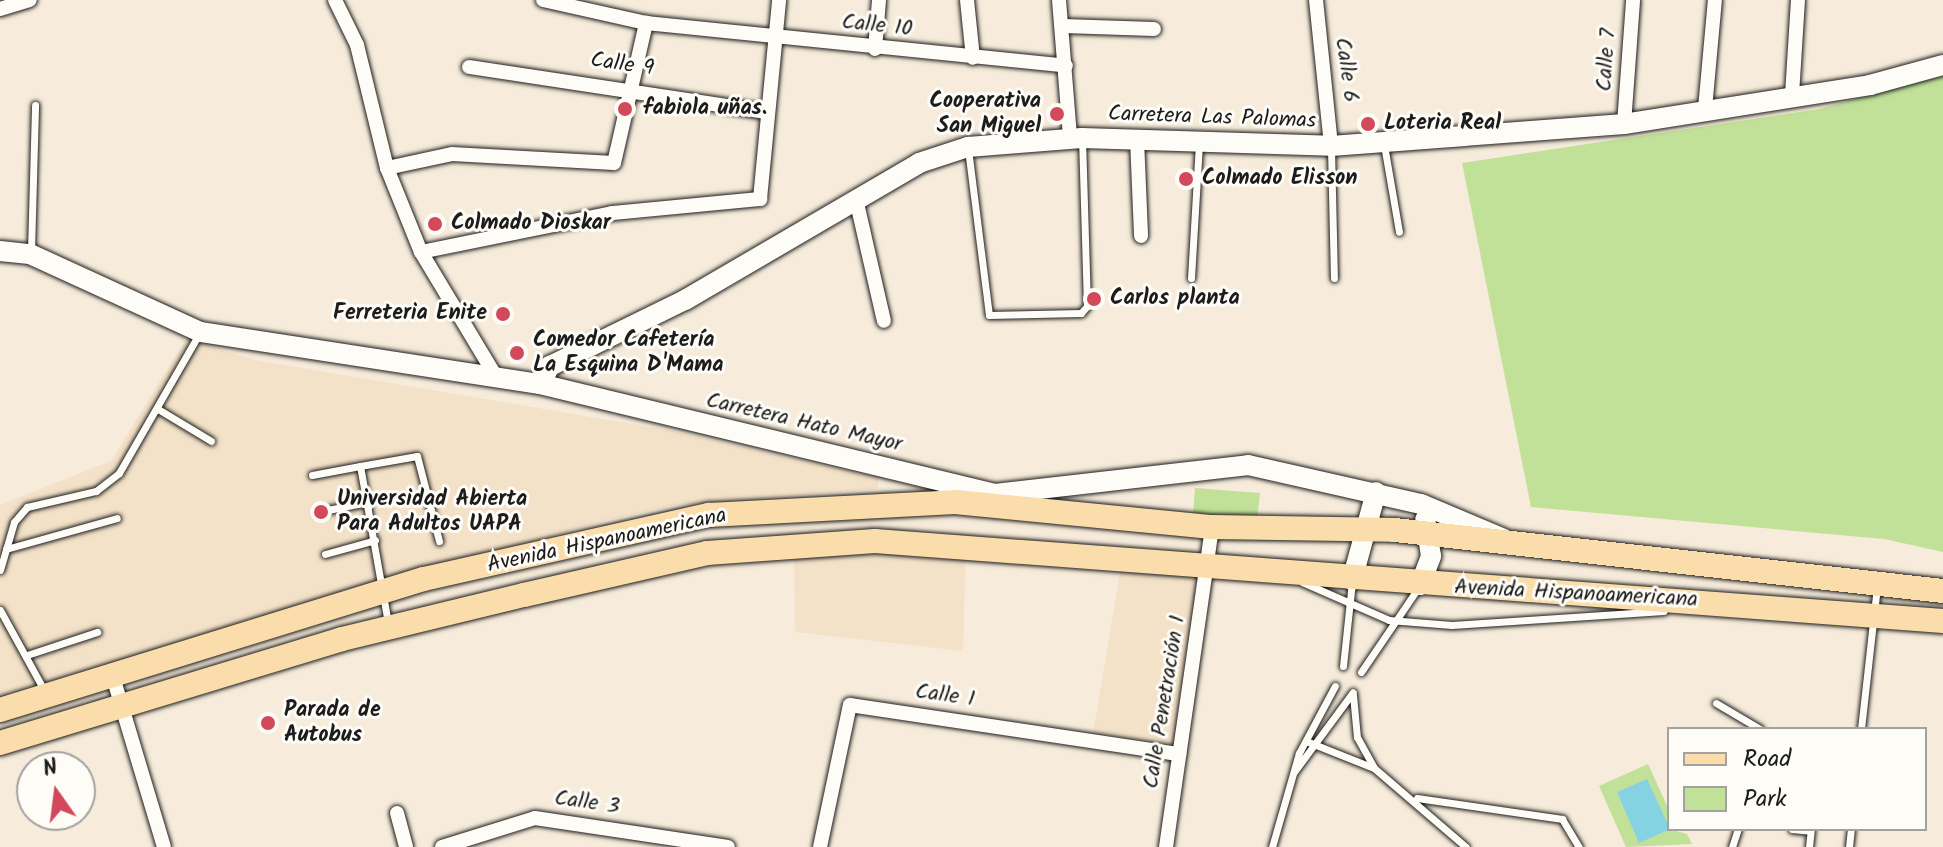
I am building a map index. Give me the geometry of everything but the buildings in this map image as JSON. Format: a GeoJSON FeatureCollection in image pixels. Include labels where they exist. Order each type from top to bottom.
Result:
{"type":"FeatureCollection","features":[{"type":"Feature","properties":{"kind":"main road","name":"Avenida Hispanoamericana"},"geometry":{"type":"LineString","coordinates":[[0,710],[385,591],[709,515],[955,502],[1212,527],[1363,528],[1430,533],[1877,581],[1943,591]]}},
{"type":"Feature","properties":{"kind":"main road","name":"Avenida Hispanoamericana"},"geometry":{"type":"LineString","coordinates":[[0,743],[388,628],[721,552],[875,541],[1209,564],[1420,585],[1877,612],[1943,621]]}},
{"type":"Feature","properties":{"kind":"street"},"geometry":{"type":"LineString","coordinates":[[0,9],[30,0]]}},
{"type":"Feature","properties":{"kind":"street","name":"Calle 10"},"geometry":{"type":"LineString","coordinates":[[543,0],[646,23],[875,49],[1066,66]]}},
{"type":"Feature","properties":{"kind":"street"},"geometry":{"type":"LineString","coordinates":[[421,252],[612,213],[760,199],[779,0]]}},
{"type":"Feature","properties":{"kind":"street"},"geometry":{"type":"LineString","coordinates":[[875,49],[879,0]]}},
{"type":"Feature","properties":{"kind":"street"},"geometry":{"type":"LineString","coordinates":[[967,0],[973,58]]}},
{"type":"Feature","properties":{"kind":"street"},"geometry":{"type":"LineString","coordinates":[[1059,0],[1076,138]]}},
{"type":"Feature","properties":{"kind":"street","name":"Calle 6"},"geometry":{"type":"LineString","coordinates":[[1316,0],[1331,146]]}},
{"type":"Feature","properties":{"kind":"street","name":"Calle 7"},"geometry":{"type":"LineString","coordinates":[[1624,124],[1633,0]]}},
{"type":"Feature","properties":{"kind":"street"},"geometry":{"type":"LineString","coordinates":[[1705,109],[1715,0]]}},
{"type":"Feature","properties":{"kind":"street"},"geometry":{"type":"LineString","coordinates":[[1792,95],[1798,0]]}},
{"type":"Feature","properties":{"kind":"street"},"geometry":{"type":"LineString","coordinates":[[339,1],[357,45],[387,168],[421,252],[498,380]]}},
{"type":"Feature","properties":{"kind":"street"},"geometry":{"type":"LineString","coordinates":[[387,168],[452,154],[607,165],[617,159],[646,23]]}},
{"type":"Feature","properties":{"kind":"street"},"geometry":{"type":"LineString","coordinates":[[1063,26],[1154,29]]}},
{"type":"Feature","properties":{"kind":"street","name":"Carretera Las Palomas"},"geometry":{"type":"LineString","coordinates":[[540,384],[550,366],[685,300],[919,163],[968,147],[1076,138],[1331,146],[1624,124],[1943,65]]}},
{"type":"Feature","properties":{"kind":"street","name":"Calle 9"},"geometry":{"type":"LineString","coordinates":[[469,67],[633,88],[768,112]]}},
{"type":"Feature","properties":{"kind":"street"},"geometry":{"type":"LineString","coordinates":[[1137,139],[1141,236]]}},
{"type":"Feature","properties":{"kind":"street"},"geometry":{"type":"LineString","coordinates":[[856,199],[884,321]]}},
{"type":"Feature","properties":{"kind":"street","name":"Carretera Hato Mayor"},"geometry":{"type":"LineString","coordinates":[[0,251],[30,254],[200,332],[540,384],[995,494],[1248,465],[1421,504],[1509,541]]}},
{"type":"Feature","properties":{"kind":"street"},"geometry":{"type":"LineString","coordinates":[[1352,580],[1363,528],[1376,492]]}},
{"type":"Feature","properties":{"kind":"street"},"geometry":{"type":"LineString","coordinates":[[1420,585],[1429,571],[1430,533],[1421,504]]}},
{"type":"Feature","properties":{"kind":"street"},"geometry":{"type":"LineString","coordinates":[[1209,564],[1212,527]]}},
{"type":"Feature","properties":{"kind":"street","name":"Calle Penetración 1"},"geometry":{"type":"LineString","coordinates":[[1166,847],[1209,564]]}},
{"type":"Feature","properties":{"kind":"street"},"geometry":{"type":"LineString","coordinates":[[113,677],[164,847]]}},
{"type":"Feature","properties":{"kind":"street","name":"Calle 1"},"geometry":{"type":"LineString","coordinates":[[820,847],[850,705],[1179,754]]}},
{"type":"Feature","properties":{"kind":"street"},"geometry":{"type":"LineString","coordinates":[[397,813],[406,847]]}},
{"type":"Feature","properties":{"kind":"street","name":"Calle 3"},"geometry":{"type":"LineString","coordinates":[[442,847],[535,818],[728,847]]}},
{"type":"Feature","properties":{"kind":"lane"},"geometry":{"type":"LineString","coordinates":[[30,254],[35,105]]}},
{"type":"Feature","properties":{"kind":"lane"},"geometry":{"type":"LineString","coordinates":[[968,147],[989,315],[1081,313],[1087,306],[1076,138]]}},
{"type":"Feature","properties":{"kind":"lane"},"geometry":{"type":"LineString","coordinates":[[1383,142],[1399,232]]}},
{"type":"Feature","properties":{"kind":"lane"},"geometry":{"type":"LineString","coordinates":[[1191,278],[1199,143]]}},
{"type":"Feature","properties":{"kind":"lane"},"geometry":{"type":"LineString","coordinates":[[1331,146],[1334,278]]}},
{"type":"Feature","properties":{"kind":"lane"},"geometry":{"type":"LineString","coordinates":[[0,570],[6,549],[27,507],[112,480],[158,409],[200,332]]}},
{"type":"Feature","properties":{"kind":"lane"},"geometry":{"type":"LineString","coordinates":[[158,409],[211,441]]}},
{"type":"Feature","properties":{"kind":"lane"},"geometry":{"type":"LineString","coordinates":[[312,475],[417,456],[439,541]]}},
{"type":"Feature","properties":{"kind":"lane"},"geometry":{"type":"LineString","coordinates":[[360,466],[385,591],[388,628]]}},
{"type":"Feature","properties":{"kind":"lane"},"geometry":{"type":"LineString","coordinates":[[318,512],[367,502]]}},
{"type":"Feature","properties":{"kind":"lane"},"geometry":{"type":"LineString","coordinates":[[6,549],[117,518]]}},
{"type":"Feature","properties":{"kind":"lane"},"geometry":{"type":"LineString","coordinates":[[325,554],[375,540]]}},
{"type":"Feature","properties":{"kind":"lane"},"geometry":{"type":"LineString","coordinates":[[1282,572],[1352,609],[1389,620],[1452,625],[1791,607]]}},
{"type":"Feature","properties":{"kind":"lane"},"geometry":{"type":"LineString","coordinates":[[1343,666],[1352,609],[1352,580]]}},
{"type":"Feature","properties":{"kind":"lane"},"geometry":{"type":"LineString","coordinates":[[1861,727],[1877,612],[1877,581]]}},
{"type":"Feature","properties":{"kind":"lane"},"geometry":{"type":"LineString","coordinates":[[1361,672],[1389,620],[1420,585]]}},
{"type":"Feature","properties":{"kind":"lane"},"geometry":{"type":"LineString","coordinates":[[0,610],[47,696]]}},
{"type":"Feature","properties":{"kind":"lane"},"geometry":{"type":"LineString","coordinates":[[27,655],[97,632]]}},
{"type":"Feature","properties":{"kind":"lane"},"geometry":{"type":"LineString","coordinates":[[1272,847],[1290,777],[1335,686]]}},
{"type":"Feature","properties":{"kind":"lane"},"geometry":{"type":"LineString","coordinates":[[1290,777],[1353,692],[1357,737],[1374,768]]}},
{"type":"Feature","properties":{"kind":"lane"},"geometry":{"type":"LineString","coordinates":[[1716,703],[1757,727]]}},
{"type":"Feature","properties":{"kind":"lane"},"geometry":{"type":"LineString","coordinates":[[1306,741],[1374,768],[1417,798],[1466,847]]}},
{"type":"Feature","properties":{"kind":"lane"},"geometry":{"type":"LineString","coordinates":[[1417,798],[1562,819],[1579,847]]}},
{"type":"Feature","properties":{"kind":"shaded area","name":"Universidad Abierta Para Adultos UAPA"},"geometry":{"type":"Polygon","coordinates":[[[186,339],[255,360],[673,431],[878,478],[878,489],[677,505],[607,520],[0,695],[0,505],[111,461],[186,339]]]}},
{"type":"Feature","properties":{"kind":"shaded area"},"geometry":{"type":"Polygon","coordinates":[[[966,546],[963,651],[795,632],[794,547],[966,546]]]}},
{"type":"Feature","properties":{"kind":"shaded area"},"geometry":{"type":"Polygon","coordinates":[[[1122,560],[1203,568],[1174,744],[1093,733],[1122,560]]]}},
{"type":"Feature","properties":{"kind":"green space"},"geometry":{"type":"Polygon","coordinates":[[[1943,75],[1943,552],[1884,539],[1531,507],[1462,163],[1819,109],[1943,75]]]}},
{"type":"Feature","properties":{"kind":"green space"},"geometry":{"type":"Polygon","coordinates":[[[1195,488],[1260,493],[1257,521],[1193,516],[1195,488]]]}},
{"type":"Feature","properties":{"kind":"green space"},"geometry":{"type":"Polygon","coordinates":[[[1648,764],[1667,806],[1667,831],[1687,834],[1692,844],[1626,847],[1599,786],[1648,764]]]}},
{"type":"Feature","properties":{"kind":"water"},"geometry":{"type":"Polygon","coordinates":[[[1647,779],[1667,822],[1667,830],[1639,843],[1617,792],[1647,779]]]}},
{"type":"Feature","properties":{"kind":"place","name":"fabiola uñas."},"geometry":{"type":"Point","coordinates":[625,109]}},
{"type":"Feature","properties":{"kind":"place","name":"Cooperativa San Miguel"},"geometry":{"type":"Point","coordinates":[1057,114]}},
{"type":"Feature","properties":{"kind":"place","name":"Loteria Real"},"geometry":{"type":"Point","coordinates":[1368,124]}},
{"type":"Feature","properties":{"kind":"place","name":"Colmado Elisson"},"geometry":{"type":"Point","coordinates":[1186,179]}},
{"type":"Feature","properties":{"kind":"place","name":"Colmado Dioskar"},"geometry":{"type":"Point","coordinates":[435,224]}},
{"type":"Feature","properties":{"kind":"place","name":"Carlos planta"},"geometry":{"type":"Point","coordinates":[1094,299]}},
{"type":"Feature","properties":{"kind":"place","name":"Ferreteria Enite"},"geometry":{"type":"Point","coordinates":[503,314]}},
{"type":"Feature","properties":{"kind":"place","name":"Comedor Cafetería La Esquina D'Mama"},"geometry":{"type":"Point","coordinates":[517,353]}},
{"type":"Feature","properties":{"kind":"place","name":"Universidad Abierta Para Adultos UAPA"},"geometry":{"type":"Point","coordinates":[321,512]}},
{"type":"Feature","properties":{"kind":"place","name":"Parada de Autobus"},"geometry":{"type":"Point","coordinates":[268,723]}}]}
